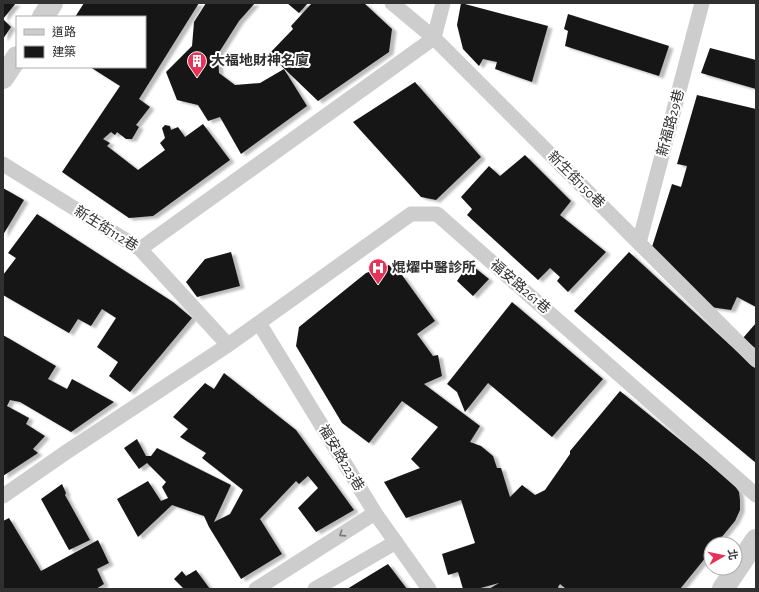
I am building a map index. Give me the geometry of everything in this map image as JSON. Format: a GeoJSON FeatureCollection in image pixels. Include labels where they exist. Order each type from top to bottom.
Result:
{"type":"FeatureCollection","features":[{"type":"Feature","properties":{"kind":"street"},"geometry":{"type":"LineString","coordinates":[[44,16],[52,3]]}},
{"type":"Feature","properties":{"kind":"street"},"geometry":{"type":"LineString","coordinates":[[3,78],[16,58]]}},
{"type":"Feature","properties":{"kind":"street"},"geometry":{"type":"LineString","coordinates":[[724,589],[756,540]]}},
{"type":"Feature","properties":{"kind":"lane","name":"新生街150巷"},"geometry":{"type":"LineString","coordinates":[[392,3],[434,38],[756,360]]}},
{"type":"Feature","properties":{"kind":"lane"},"geometry":{"type":"LineString","coordinates":[[140,249],[434,38],[443,3]]}},
{"type":"Feature","properties":{"kind":"lane","name":"新福路29巷"},"geometry":{"type":"LineString","coordinates":[[639,243],[702,3]]}},
{"type":"Feature","properties":{"kind":"lane","name":"新生街112巷"},"geometry":{"type":"LineString","coordinates":[[3,164],[140,249],[228,345]]}},
{"type":"Feature","properties":{"kind":"lane","name":"福安路261巷"},"geometry":{"type":"LineString","coordinates":[[3,496],[228,345],[411,214],[437,214],[756,495]]}},
{"type":"Feature","properties":{"kind":"lane","name":"福安路223巷"},"geometry":{"type":"LineString","coordinates":[[259,323],[375,513],[429,589]]}},
{"type":"Feature","properties":{"kind":"lane"},"geometry":{"type":"LineString","coordinates":[[256,589],[375,513]]}},
{"type":"Feature","properties":{"kind":"lane"},"geometry":{"type":"LineString","coordinates":[[315,589],[396,542]]}},
{"type":"Feature","properties":{"kind":"building"},"geometry":{"type":"Polygon","coordinates":[[[3,3],[16,3],[3,19],[3,3]]]}},
{"type":"Feature","properties":{"kind":"building"},"geometry":{"type":"Polygon","coordinates":[[[84,3],[199,3],[139,99],[150,107],[136,125],[139,127],[132,139],[126,139],[117,132],[115,135],[111,132],[103,139],[110,143],[107,146],[138,170],[165,150],[160,143],[165,138],[162,128],[165,125],[170,126],[171,130],[178,127],[185,137],[203,124],[230,160],[153,216],[129,218],[62,172],[120,86],[92,68],[146,68],[146,16],[76,16],[84,3]]]}},
{"type":"Feature","properties":{"kind":"building","name":"大福地財神名廈"},"geometry":{"type":"Polygon","coordinates":[[[206,3],[255,3],[239,21],[218,54],[219,73],[235,85],[260,83],[284,69],[307,106],[241,154],[220,117],[208,121],[198,105],[177,100],[166,72],[192,46],[194,22],[206,3]]]}},
{"type":"Feature","properties":{"kind":"building","name":"大福地財神名廈"},"geometry":{"type":"Polygon","coordinates":[[[287,3],[308,3],[299,13],[287,3]]]}},
{"type":"Feature","properties":{"kind":"building"},"geometry":{"type":"Polygon","coordinates":[[[312,3],[364,3],[392,29],[389,52],[318,101],[269,54],[293,29],[291,26],[312,3]]]}},
{"type":"Feature","properties":{"kind":"building"},"geometry":{"type":"Polygon","coordinates":[[[461,3],[548,26],[532,82],[495,69],[497,62],[483,59],[479,66],[463,49],[457,25],[461,3]]]}},
{"type":"Feature","properties":{"kind":"building"},"geometry":{"type":"Polygon","coordinates":[[[568,14],[669,46],[659,76],[565,46],[568,31],[564,29],[568,14]]]}},
{"type":"Feature","properties":{"kind":"building"},"geometry":{"type":"Polygon","coordinates":[[[3,19],[11,27],[3,39],[3,19]]]}},
{"type":"Feature","properties":{"kind":"building"},"geometry":{"type":"Polygon","coordinates":[[[710,48],[756,60],[756,89],[701,73],[710,48]]]}},
{"type":"Feature","properties":{"kind":"building"},"geometry":{"type":"Polygon","coordinates":[[[415,82],[481,157],[436,200],[421,197],[353,122],[415,82]]]}},
{"type":"Feature","properties":{"kind":"building"},"geometry":{"type":"Polygon","coordinates":[[[697,95],[756,109],[756,307],[737,297],[731,310],[710,307],[651,250],[672,184],[681,187],[687,166],[677,164],[697,95]]]}},
{"type":"Feature","properties":{"kind":"building"},"geometry":{"type":"Polygon","coordinates":[[[525,155],[571,201],[560,215],[606,252],[568,292],[557,281],[560,277],[550,268],[538,280],[467,215],[472,209],[461,197],[489,166],[500,176],[525,155]]]}},
{"type":"Feature","properties":{"kind":"building"},"geometry":{"type":"Polygon","coordinates":[[[3,188],[24,200],[3,235],[3,188]]]}},
{"type":"Feature","properties":{"kind":"building"},"geometry":{"type":"Polygon","coordinates":[[[37,214],[173,302],[192,318],[130,392],[109,376],[118,362],[97,347],[116,318],[102,309],[91,326],[78,319],[69,333],[3,295],[3,275],[16,258],[8,253],[37,214]]]}},
{"type":"Feature","properties":{"kind":"building"},"geometry":{"type":"Polygon","coordinates":[[[231,252],[240,286],[197,297],[186,282],[205,259],[231,252]]]}},
{"type":"Feature","properties":{"kind":"building"},"geometry":{"type":"Polygon","coordinates":[[[629,252],[756,369],[756,463],[574,311],[629,252]]]}},
{"type":"Feature","properties":{"kind":"building"},"geometry":{"type":"Polygon","coordinates":[[[469,263],[489,279],[473,296],[457,281],[469,263]]]}},
{"type":"Feature","properties":{"kind":"building"},"geometry":{"type":"Polygon","coordinates":[[[389,265],[398,275],[402,275],[435,321],[417,334],[433,356],[438,355],[442,376],[424,384],[480,426],[470,442],[481,446],[493,456],[497,468],[501,468],[510,497],[522,485],[535,495],[545,490],[570,454],[570,451],[620,391],[733,483],[739,492],[740,500],[740,510],[735,521],[723,536],[703,536],[703,561],[680,589],[566,589],[560,584],[558,587],[559,589],[489,589],[499,583],[477,589],[463,589],[458,572],[448,575],[442,554],[475,543],[461,500],[406,518],[384,482],[420,468],[411,459],[438,427],[402,401],[369,443],[342,423],[296,346],[299,327],[366,273],[389,265]]]}},
{"type":"Feature","properties":{"kind":"building"},"geometry":{"type":"Polygon","coordinates":[[[512,302],[603,379],[552,437],[488,383],[465,412],[457,392],[447,384],[512,302]]]}},
{"type":"Feature","properties":{"kind":"building"},"geometry":{"type":"Polygon","coordinates":[[[756,323],[756,349],[743,338],[756,323]]]}},
{"type":"Feature","properties":{"kind":"building"},"geometry":{"type":"Polygon","coordinates":[[[3,335],[56,366],[48,379],[67,389],[72,379],[114,402],[71,432],[20,402],[10,400],[7,406],[29,418],[26,424],[45,436],[33,449],[38,453],[3,476],[3,335]]]}},
{"type":"Feature","properties":{"kind":"building"},"geometry":{"type":"Polygon","coordinates":[[[224,373],[296,430],[354,510],[316,532],[298,508],[318,488],[308,476],[299,484],[296,481],[260,519],[282,554],[241,579],[209,527],[204,516],[172,505],[138,537],[117,499],[148,481],[161,501],[168,498],[162,487],[166,482],[147,463],[139,469],[124,448],[137,439],[146,456],[151,456],[157,448],[231,485],[214,522],[230,514],[243,490],[202,458],[206,453],[180,437],[188,429],[173,417],[205,383],[214,389],[224,373]]]}},
{"type":"Feature","properties":{"kind":"building"},"geometry":{"type":"Polygon","coordinates":[[[62,484],[66,493],[65,495],[90,540],[69,550],[41,499],[62,484]]]}},
{"type":"Feature","properties":{"kind":"building"},"geometry":{"type":"Polygon","coordinates":[[[9,518],[41,571],[98,540],[109,563],[97,569],[104,584],[96,589],[3,589],[3,521],[9,518]]]}},
{"type":"Feature","properties":{"kind":"building"},"geometry":{"type":"Polygon","coordinates":[[[388,564],[407,589],[347,589],[388,564]]]}},
{"type":"Feature","properties":{"kind":"building"},"geometry":{"type":"Polygon","coordinates":[[[196,570],[210,589],[184,589],[174,579],[182,571],[186,576],[196,570]]]}},
{"type":"Feature","properties":{"kind":"place","name":"大福地財神名廈"},"geometry":{"type":"Point","coordinates":[197,78]}},
{"type":"Feature","properties":{"kind":"place","name":"焜燿中醫診所"},"geometry":{"type":"Point","coordinates":[378,285]}}]}
